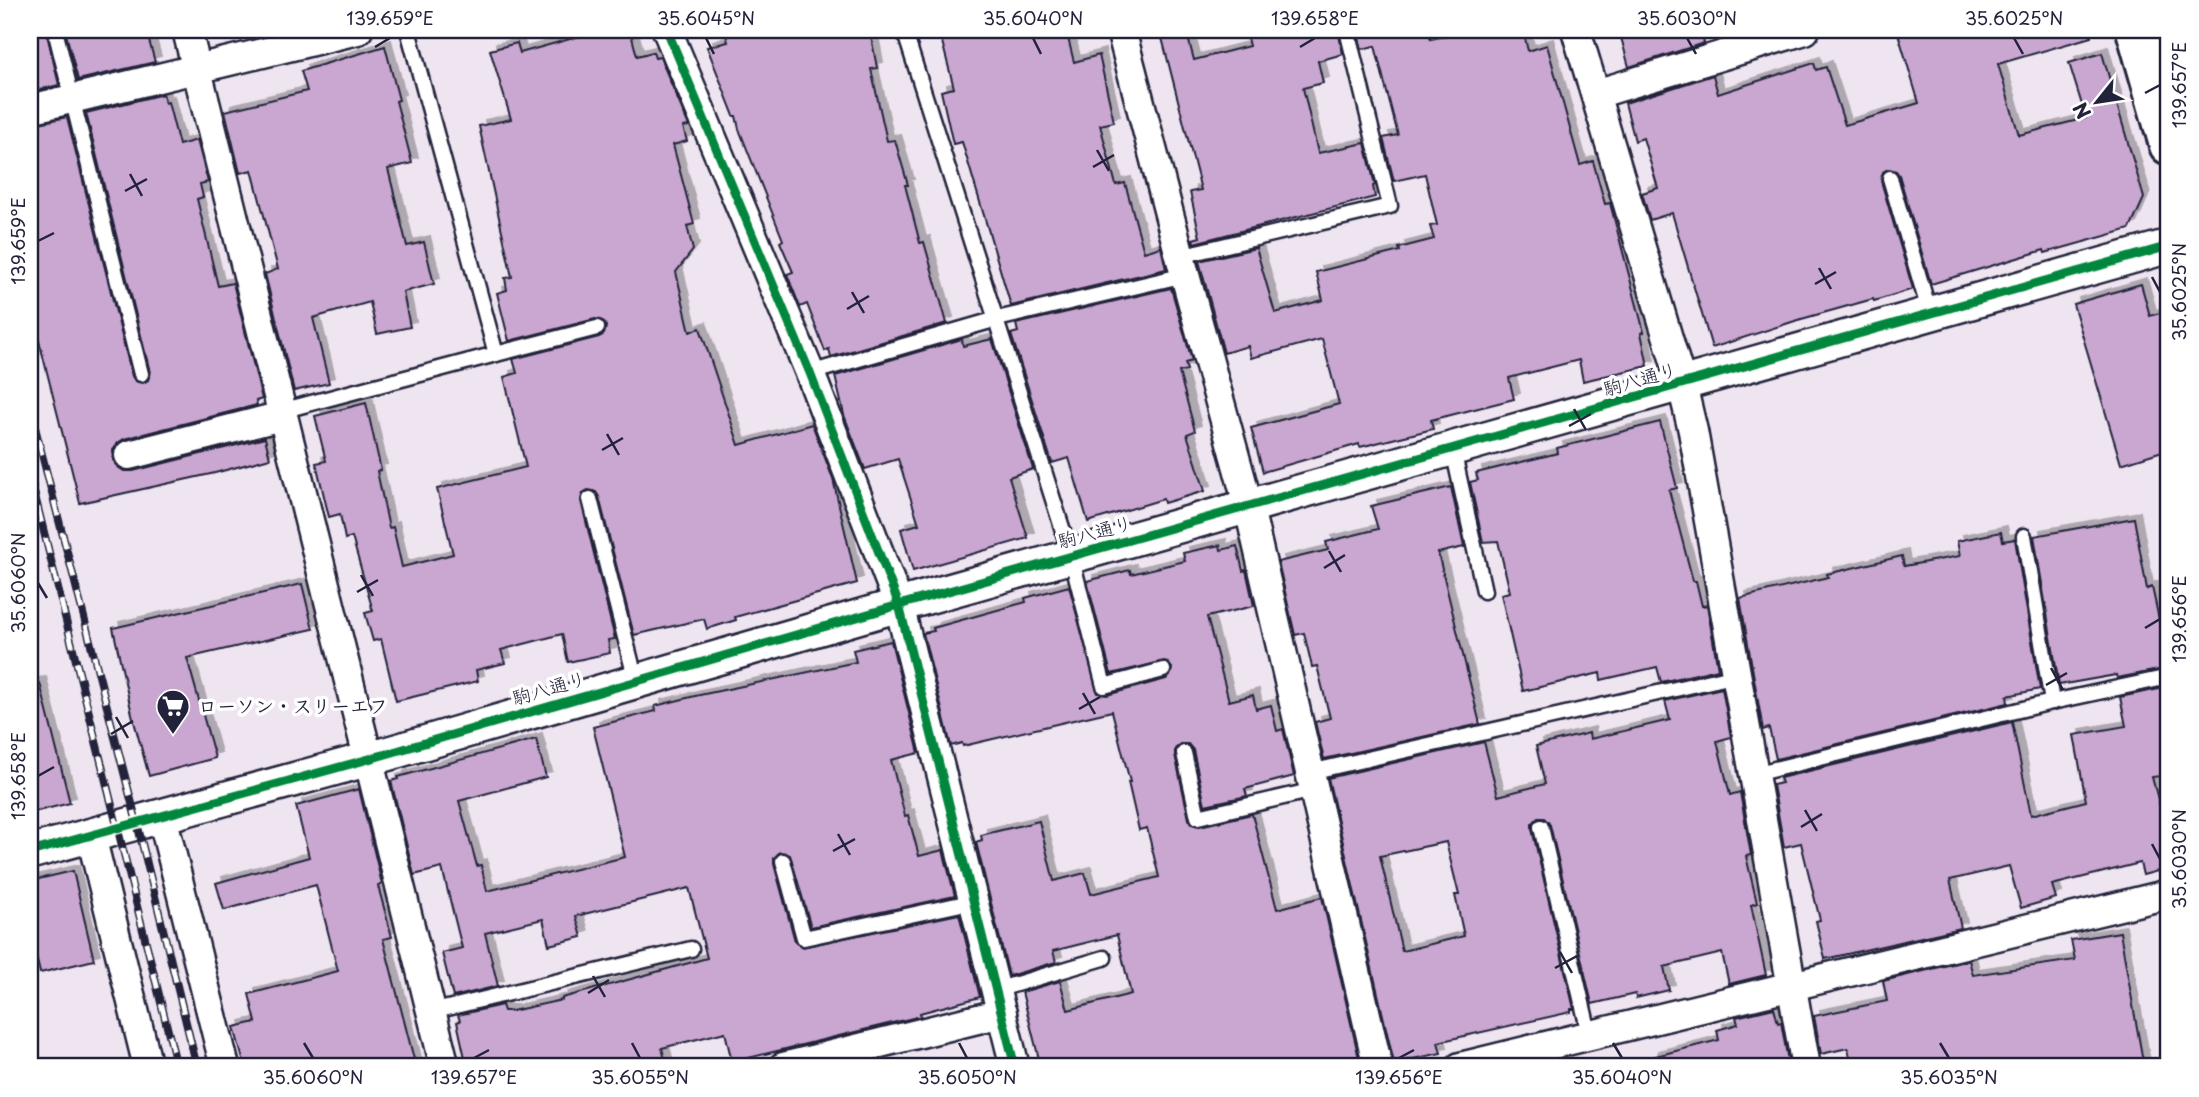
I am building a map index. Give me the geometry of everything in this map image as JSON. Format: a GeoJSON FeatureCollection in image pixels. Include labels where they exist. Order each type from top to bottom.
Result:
{"type":"FeatureCollection","features":[{"type":"Feature","properties":{"kind":"main road"},"geometry":{"type":"LineString","coordinates":[[2136,30],[2169,145]]}},
{"type":"Feature","properties":{"kind":"street"},"geometry":{"type":"LineString","coordinates":[[187,30],[445,1067]]}},
{"type":"Feature","properties":{"kind":"street"},"geometry":{"type":"LineString","coordinates":[[30,109],[358,30]]}},
{"type":"Feature","properties":{"kind":"street"},"geometry":{"type":"LineString","coordinates":[[667,30],[810,373],[899,605],[1015,1067]]}},
{"type":"Feature","properties":{"kind":"street"},"geometry":{"type":"LineString","coordinates":[[1121,30],[1249,508],[1378,1067]]}},
{"type":"Feature","properties":{"kind":"street"},"geometry":{"type":"LineString","coordinates":[[1576,30],[1682,385],[1693,431],[1806,1067]]}},
{"type":"Feature","properties":{"kind":"street"},"geometry":{"type":"LineString","coordinates":[[1596,94],[1805,30]]}},
{"type":"Feature","properties":{"kind":"street","name":"駒八通り"},"geometry":{"type":"LineString","coordinates":[[30,852],[369,759],[899,605],[2169,246]]}},
{"type":"Feature","properties":{"kind":"street"},"geometry":{"type":"LineString","coordinates":[[129,455],[281,414]]}},
{"type":"Feature","properties":{"kind":"street"},"geometry":{"type":"LineString","coordinates":[[162,816],[225,1067]]}},
{"type":"Feature","properties":{"kind":"street"},"geometry":{"type":"LineString","coordinates":[[91,836],[148,1067]]}},
{"type":"Feature","properties":{"kind":"street"},"geometry":{"type":"LineString","coordinates":[[1460,1067],[2169,894]]}},
{"type":"Feature","properties":{"kind":"street"},"geometry":{"type":"LineString","coordinates":[[783,1067],[999,1002]]}},
{"type":"Feature","properties":{"kind":"lane"},"geometry":{"type":"LineString","coordinates":[[55,30],[141,374]]}},
{"type":"Feature","properties":{"kind":"lane"},"geometry":{"type":"LineString","coordinates":[[408,30],[496,354]]}},
{"type":"Feature","properties":{"kind":"lane"},"geometry":{"type":"LineString","coordinates":[[904,30],[1071,556],[1104,686],[1163,670]]}},
{"type":"Feature","properties":{"kind":"lane"},"geometry":{"type":"LineString","coordinates":[[810,373],[1391,206],[1347,30]]}},
{"type":"Feature","properties":{"kind":"lane"},"geometry":{"type":"LineString","coordinates":[[1890,178],[1930,314]]}},
{"type":"Feature","properties":{"kind":"lane"},"geometry":{"type":"LineString","coordinates":[[281,414],[597,328]]}},
{"type":"Feature","properties":{"kind":"lane"},"geometry":{"type":"LineString","coordinates":[[1453,450],[1484,591]]}},
{"type":"Feature","properties":{"kind":"lane"},"geometry":{"type":"LineString","coordinates":[[590,499],[636,681]]}},
{"type":"Feature","properties":{"kind":"lane"},"geometry":{"type":"LineString","coordinates":[[2024,536],[2052,702]]}},
{"type":"Feature","properties":{"kind":"lane"},"geometry":{"type":"LineString","coordinates":[[1184,753],[1198,817],[1312,781],[1737,675]]}},
{"type":"Feature","properties":{"kind":"lane"},"geometry":{"type":"LineString","coordinates":[[1754,774],[2052,702],[2169,677]]}},
{"type":"Feature","properties":{"kind":"lane"},"geometry":{"type":"LineString","coordinates":[[1541,827],[1590,1037]]}},
{"type":"Feature","properties":{"kind":"lane"},"geometry":{"type":"LineString","coordinates":[[783,861],[804,938],[975,901]]}},
{"type":"Feature","properties":{"kind":"lane"},"geometry":{"type":"LineString","coordinates":[[432,1012],[691,949]]}},
{"type":"Feature","properties":{"kind":"lane"},"geometry":{"type":"LineString","coordinates":[[999,1002],[1104,958]]}},
{"type":"Feature","properties":{"kind":"building"},"geometry":{"type":"Polygon","coordinates":[[[30,30],[46,30],[59,85],[30,92],[30,30]]]}},
{"type":"Feature","properties":{"kind":"building"},"geometry":{"type":"Polygon","coordinates":[[[65,30],[146,30],[155,62],[78,80],[65,30]]]}},
{"type":"Feature","properties":{"kind":"building"},"geometry":{"type":"Polygon","coordinates":[[[602,30],[630,30],[637,56],[653,52],[655,58],[660,57],[689,126],[683,127],[687,141],[673,145],[694,224],[687,226],[693,250],[676,272],[690,332],[700,328],[739,445],[812,424],[833,479],[857,583],[735,617],[736,620],[707,629],[704,619],[634,635],[599,497],[596,492],[588,490],[583,493],[581,501],[615,639],[608,640],[610,653],[568,662],[562,634],[501,650],[505,663],[476,670],[478,681],[396,701],[381,639],[373,641],[365,613],[373,611],[352,537],[345,539],[340,514],[329,517],[316,463],[326,461],[315,416],[366,403],[381,470],[377,471],[389,528],[393,527],[402,567],[453,554],[437,489],[526,467],[504,377],[517,373],[513,359],[599,337],[604,334],[606,326],[603,321],[595,319],[509,341],[497,293],[507,290],[505,278],[512,277],[479,126],[511,119],[490,50],[517,43],[520,53],[602,30]]]}},
{"type":"Feature","properties":{"kind":"building"},"geometry":{"type":"Polygon","coordinates":[[[750,30],[870,30],[877,68],[871,69],[887,141],[895,140],[920,243],[924,242],[947,323],[831,357],[829,349],[825,351],[807,304],[800,307],[787,274],[793,272],[780,242],[783,240],[707,47],[728,42],[726,34],[750,30]]]}},
{"type":"Feature","properties":{"kind":"building"},"geometry":{"type":"Polygon","coordinates":[[[939,30],[1066,30],[1074,62],[1099,55],[1114,122],[1100,125],[1116,185],[1125,183],[1144,252],[1161,247],[1166,269],[1011,306],[962,142],[953,144],[941,91],[954,88],[939,30]]]}},
{"type":"Feature","properties":{"kind":"building"},"geometry":{"type":"Polygon","coordinates":[[[1160,30],[1186,30],[1194,60],[1249,46],[1245,30],[1338,30],[1343,54],[1318,61],[1323,83],[1303,88],[1318,153],[1365,143],[1375,185],[1375,197],[1194,243],[1193,239],[1200,237],[1190,192],[1201,190],[1160,30]]]}},
{"type":"Feature","properties":{"kind":"building"},"geometry":{"type":"Polygon","coordinates":[[[1357,30],[1428,30],[1431,39],[1471,30],[1523,30],[1528,51],[1547,45],[1580,165],[1593,161],[1605,204],[1610,203],[1644,332],[1641,333],[1648,366],[1583,381],[1579,360],[1509,378],[1514,399],[1431,420],[1433,429],[1360,447],[1359,444],[1263,472],[1251,428],[1339,404],[1322,339],[1251,358],[1248,346],[1224,353],[1199,261],[1256,248],[1275,313],[1323,300],[1316,272],[1400,251],[1399,248],[1434,239],[1430,226],[1437,225],[1425,174],[1394,181],[1383,138],[1398,135],[1375,46],[1362,49],[1357,30]]]}},
{"type":"Feature","properties":{"kind":"building"},"geometry":{"type":"Polygon","coordinates":[[[1619,30],[1701,30],[1704,43],[1629,67],[1619,30]]]}},
{"type":"Feature","properties":{"kind":"building"},"geometry":{"type":"Polygon","coordinates":[[[1897,30],[2090,30],[2091,37],[1998,64],[2019,135],[2086,118],[2069,63],[2102,53],[2144,198],[2130,229],[2045,253],[2044,250],[1931,284],[1899,175],[1888,169],[1883,172],[1881,181],[1913,289],[1798,320],[1712,348],[1672,213],[1650,220],[1642,193],[1658,188],[1643,138],[1635,141],[1625,103],[1713,75],[1718,94],[1814,63],[1816,70],[1826,67],[1845,125],[1919,103],[1897,30]]]}},
{"type":"Feature","properties":{"kind":"building"},"geometry":{"type":"Polygon","coordinates":[[[385,46],[412,163],[388,169],[407,246],[424,242],[434,284],[403,292],[410,327],[377,334],[370,302],[313,318],[329,383],[294,391],[265,274],[278,269],[252,170],[240,173],[225,111],[307,91],[301,71],[385,46]]]}},
{"type":"Feature","properties":{"kind":"building"},"geometry":{"type":"Polygon","coordinates":[[[163,94],[165,103],[168,102],[179,145],[197,140],[208,182],[200,184],[203,197],[197,199],[218,286],[233,283],[262,399],[256,401],[257,405],[124,439],[113,450],[113,460],[124,471],[133,471],[265,438],[270,458],[80,503],[30,305],[30,125],[67,117],[132,376],[135,381],[143,383],[148,380],[150,372],[86,113],[163,94]]]}},
{"type":"Feature","properties":{"kind":"building"},"geometry":{"type":"Polygon","coordinates":[[[2141,284],[2150,316],[2169,310],[2169,449],[2121,464],[2073,304],[2141,284]]]}},
{"type":"Feature","properties":{"kind":"building"},"geometry":{"type":"Polygon","coordinates":[[[1171,288],[1192,361],[1185,363],[1187,370],[1179,372],[1195,431],[1187,434],[1205,491],[1164,503],[1163,499],[1088,522],[1069,458],[1052,463],[1011,334],[1018,332],[1016,324],[1171,288]]]}},
{"type":"Feature","properties":{"kind":"building"},"geometry":{"type":"Polygon","coordinates":[[[962,339],[963,346],[992,339],[1033,469],[1009,477],[1028,538],[913,571],[901,529],[919,524],[898,459],[865,469],[844,415],[835,376],[962,339]]]}},
{"type":"Feature","properties":{"kind":"building"},"geometry":{"type":"Polygon","coordinates":[[[1660,422],[1677,488],[1669,490],[1693,581],[1696,581],[1702,606],[1707,605],[1718,669],[1661,682],[1657,667],[1601,680],[1600,673],[1523,691],[1501,594],[1510,592],[1498,541],[1483,542],[1470,482],[1478,480],[1476,473],[1558,453],[1557,448],[1660,422]]]}},
{"type":"Feature","properties":{"kind":"building"},"geometry":{"type":"Polygon","coordinates":[[[1451,487],[1464,547],[1438,553],[1480,724],[1324,759],[1315,722],[1330,718],[1317,666],[1312,667],[1304,633],[1295,635],[1278,562],[1328,550],[1326,542],[1378,529],[1371,506],[1451,487]]]}},
{"type":"Feature","properties":{"kind":"building"},"geometry":{"type":"Polygon","coordinates":[[[2134,518],[2147,589],[2152,587],[2160,624],[2169,622],[2169,668],[2059,685],[2034,536],[2134,518]]]}},
{"type":"Feature","properties":{"kind":"building"},"geometry":{"type":"Polygon","coordinates":[[[2001,532],[2003,541],[2015,539],[2040,689],[2007,696],[2008,703],[1776,759],[1769,728],[1763,730],[1740,598],[1902,556],[1904,566],[1960,556],[1957,541],[2001,532]]]}},
{"type":"Feature","properties":{"kind":"building"},"geometry":{"type":"Polygon","coordinates":[[[1220,545],[1221,550],[1237,546],[1243,571],[1246,570],[1254,606],[1207,617],[1229,701],[1253,695],[1256,709],[1271,705],[1277,731],[1283,729],[1294,776],[1245,789],[1247,796],[1205,805],[1193,750],[1188,744],[1181,744],[1175,749],[1175,755],[1189,819],[1191,824],[1200,826],[1252,814],[1277,909],[1322,897],[1361,1067],[1041,1067],[1022,992],[1060,981],[1068,1010],[1131,994],[1117,935],[1053,951],[1056,962],[1009,976],[976,842],[982,840],[981,835],[1039,821],[1054,881],[1085,873],[1091,894],[1159,877],[1147,828],[1139,830],[1112,711],[963,746],[962,743],[951,746],[923,633],[1069,586],[1098,693],[1107,695],[1166,679],[1172,668],[1165,661],[1111,674],[1087,581],[1130,570],[1131,574],[1185,561],[1183,553],[1220,545]]]}},
{"type":"Feature","properties":{"kind":"building"},"geometry":{"type":"Polygon","coordinates":[[[302,584],[313,629],[187,658],[215,758],[149,776],[113,628],[302,584]]]}},
{"type":"Feature","properties":{"kind":"building"},"geometry":{"type":"Polygon","coordinates":[[[891,641],[919,753],[891,760],[905,816],[908,815],[919,856],[943,850],[955,896],[811,927],[790,855],[780,852],[774,858],[774,864],[795,941],[802,947],[959,914],[980,997],[920,1013],[921,1016],[732,1062],[725,1032],[662,1048],[667,1067],[467,1067],[457,1022],[460,1021],[458,1015],[502,1005],[504,1011],[512,1011],[562,1000],[707,958],[689,888],[576,916],[582,937],[549,945],[543,919],[485,933],[498,986],[453,997],[442,953],[462,948],[442,868],[414,875],[391,781],[536,739],[546,777],[459,801],[477,866],[481,865],[487,891],[625,857],[593,727],[656,711],[655,706],[695,696],[856,662],[853,650],[891,641]]]}},
{"type":"Feature","properties":{"kind":"building"},"geometry":{"type":"Polygon","coordinates":[[[40,683],[70,803],[30,813],[30,684],[40,683]]]}},
{"type":"Feature","properties":{"kind":"building"},"geometry":{"type":"Polygon","coordinates":[[[2169,687],[2169,775],[2152,777],[2169,840],[2169,868],[2143,875],[2140,863],[2052,885],[2056,898],[2021,908],[2009,866],[1950,880],[1961,928],[1825,959],[1816,921],[1820,920],[1801,843],[1784,847],[1773,785],[1782,783],[1780,778],[2012,722],[2031,815],[2086,801],[2074,735],[2126,726],[2120,697],[2169,687]]]}},
{"type":"Feature","properties":{"kind":"building"},"geometry":{"type":"Polygon","coordinates":[[[1722,688],[1731,737],[1717,741],[1730,795],[1740,792],[1751,855],[1746,856],[1757,903],[1751,905],[1766,975],[1729,984],[1722,953],[1664,967],[1669,990],[1636,998],[1635,994],[1592,1004],[1550,825],[1544,818],[1538,818],[1532,824],[1532,829],[1574,1009],[1571,1009],[1571,1012],[1438,1042],[1441,1053],[1394,1063],[1328,778],[1484,742],[1498,796],[1545,784],[1536,746],[1589,733],[1590,739],[1670,720],[1665,701],[1722,688]],[[1446,842],[1380,856],[1402,951],[1464,936],[1455,895],[1459,895],[1446,842]]]}},
{"type":"Feature","properties":{"kind":"building"},"geometry":{"type":"Polygon","coordinates":[[[359,789],[382,884],[378,886],[392,937],[383,939],[416,1067],[245,1067],[234,1027],[256,1022],[249,994],[338,971],[316,885],[224,910],[216,883],[309,857],[296,806],[359,789]]]}},
{"type":"Feature","properties":{"kind":"building"},"geometry":{"type":"Polygon","coordinates":[[[73,871],[94,960],[40,973],[30,929],[30,881],[73,871]]]}},
{"type":"Feature","properties":{"kind":"building"},"geometry":{"type":"Polygon","coordinates":[[[2120,932],[2144,1067],[1852,1067],[1848,1048],[1821,1054],[1814,1016],[1887,1001],[1883,981],[1969,960],[1973,975],[2075,960],[2071,940],[2120,932]]]}},
{"type":"Feature","properties":{"kind":"building"},"geometry":{"type":"Polygon","coordinates":[[[1774,1008],[1778,1023],[1781,1022],[1788,1061],[1780,1063],[1781,1067],[1653,1067],[1652,1057],[1719,1040],[1717,1030],[1738,1024],[1736,1017],[1774,1008]]]}},
{"type":"Feature","properties":{"kind":"railway"},"geometry":{"type":"LineString","coordinates":[[30,408],[197,1067]]}},
{"type":"Feature","properties":{"kind":"railway"},"geometry":{"type":"LineString","coordinates":[[30,476],[177,1067]]}},
{"type":"Feature","properties":{"kind":"cycle path"},"geometry":{"type":"LineString","coordinates":[[667,30],[810,373],[899,605],[1015,1067]]}},
{"type":"Feature","properties":{"kind":"cycle path"},"geometry":{"type":"LineString","coordinates":[[30,852],[369,759],[899,605],[2169,246]]}},
{"type":"Feature","properties":{"kind":"place","name":"ローソン・スリーエフ"},"geometry":{"type":"Point","coordinates":[173,736]}}]}
